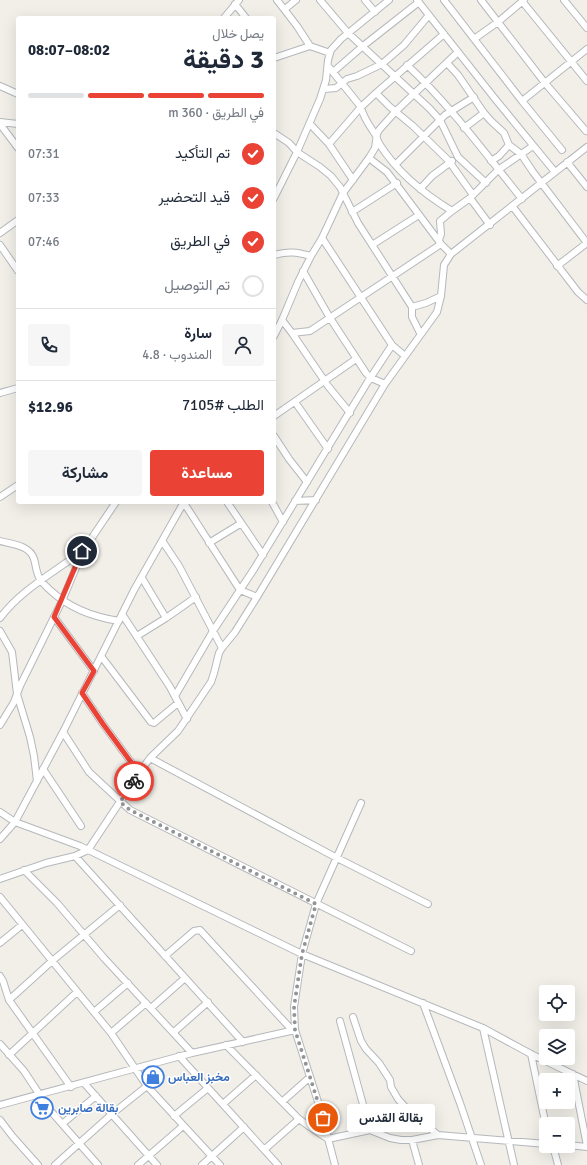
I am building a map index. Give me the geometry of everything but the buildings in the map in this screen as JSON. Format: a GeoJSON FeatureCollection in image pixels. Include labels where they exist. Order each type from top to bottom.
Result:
{"type":"FeatureCollection","features":[{"type":"Feature","properties":{"kind":"street"},"geometry":{"type":"LineString","coordinates":[[277,0],[310,46]]}},
{"type":"Feature","properties":{"kind":"street"},"geometry":{"type":"LineString","coordinates":[[284,9],[296,0]]}},
{"type":"Feature","properties":{"kind":"street"},"geometry":{"type":"LineString","coordinates":[[320,0],[348,33],[440,120],[458,157],[486,183]]}},
{"type":"Feature","properties":{"kind":"street"},"geometry":{"type":"LineString","coordinates":[[365,0],[375,12]]}},
{"type":"Feature","properties":{"kind":"street"},"geometry":{"type":"LineString","coordinates":[[276,193],[310,124],[324,89],[330,53],[334,46],[389,0]]}},
{"type":"Feature","properties":{"kind":"street"},"geometry":{"type":"LineString","coordinates":[[444,0],[562,150]]}},
{"type":"Feature","properties":{"kind":"street"},"geometry":{"type":"LineString","coordinates":[[481,0],[545,82],[586,131]]}},
{"type":"Feature","properties":{"kind":"street"},"geometry":{"type":"LineString","coordinates":[[564,0],[587,28]]}},
{"type":"Feature","properties":{"kind":"street"},"geometry":{"type":"LineString","coordinates":[[333,72],[418,1],[555,172]]}},
{"type":"Feature","properties":{"kind":"street"},"geometry":{"type":"LineString","coordinates":[[474,39],[498,22],[523,1],[587,81]]}},
{"type":"Feature","properties":{"kind":"street"},"geometry":{"type":"LineString","coordinates":[[226,16],[237,2],[245,16]]}},
{"type":"Feature","properties":{"kind":"street"},"geometry":{"type":"LineString","coordinates":[[324,89],[332,89],[347,79],[382,64],[404,46],[429,15]]}},
{"type":"Feature","properties":{"kind":"street"},"geometry":{"type":"LineString","coordinates":[[329,144],[361,107],[394,76],[444,34]]}},
{"type":"Feature","properties":{"kind":"street"},"geometry":{"type":"LineString","coordinates":[[276,56],[310,46],[330,53]]}},
{"type":"Feature","properties":{"kind":"street"},"geometry":{"type":"LineString","coordinates":[[522,101],[587,49]]}},
{"type":"Feature","properties":{"kind":"street"},"geometry":{"type":"LineString","coordinates":[[276,332],[303,271],[322,238],[343,193],[375,148],[379,130],[395,112],[458,52]]}},
{"type":"Feature","properties":{"kind":"street"},"geometry":{"type":"LineString","coordinates":[[447,63],[458,75],[484,113],[504,133],[509,145],[521,154],[541,184],[587,243],[557,266]]}},
{"type":"Feature","properties":{"kind":"street"},"geometry":{"type":"LineString","coordinates":[[407,65],[451,111],[522,199]]}},
{"type":"Feature","properties":{"kind":"street"},"geometry":{"type":"LineString","coordinates":[[328,66],[361,107],[363,115],[377,137],[380,146],[420,189],[452,211]]}},
{"type":"Feature","properties":{"kind":"street"},"geometry":{"type":"LineString","coordinates":[[0,86],[16,93]]}},
{"type":"Feature","properties":{"kind":"street"},"geometry":{"type":"LineString","coordinates":[[376,93],[395,112],[413,126],[450,163],[490,224]]}},
{"type":"Feature","properties":{"kind":"street"},"geometry":{"type":"LineString","coordinates":[[396,164],[440,120],[451,111],[474,97]]}},
{"type":"Feature","properties":{"kind":"street"},"geometry":{"type":"LineString","coordinates":[[464,128],[484,113]]}},
{"type":"Feature","properties":{"kind":"street"},"geometry":{"type":"LineString","coordinates":[[0,123],[16,124]]}},
{"type":"Feature","properties":{"kind":"street"},"geometry":{"type":"LineString","coordinates":[[0,123],[16,146]]}},
{"type":"Feature","properties":{"kind":"street"},"geometry":{"type":"LineString","coordinates":[[310,124],[329,144],[353,180]]}},
{"type":"Feature","properties":{"kind":"street"},"geometry":{"type":"LineString","coordinates":[[276,135],[289,143],[297,152],[331,176],[343,193],[352,212],[391,276],[412,307],[412,317],[420,333]]}},
{"type":"Feature","properties":{"kind":"street"},"geometry":{"type":"LineString","coordinates":[[491,161],[499,156],[509,145]]}},
{"type":"Feature","properties":{"kind":"street"},"geometry":{"type":"LineString","coordinates":[[440,242],[440,222],[471,197],[498,170],[533,146]]}},
{"type":"Feature","properties":{"kind":"street"},"geometry":{"type":"LineString","coordinates":[[0,878],[75,856],[88,850],[139,773],[150,758],[178,731],[211,682],[219,653],[222,648],[235,632],[257,597],[385,384],[420,333],[437,312],[441,296],[444,265],[451,254],[587,147]]}},
{"type":"Feature","properties":{"kind":"street"},"geometry":{"type":"LineString","coordinates":[[420,189],[432,176],[458,157]]}},
{"type":"Feature","properties":{"kind":"street"},"geometry":{"type":"LineString","coordinates":[[369,158],[383,168],[397,183],[419,215],[451,254]]}},
{"type":"Feature","properties":{"kind":"street"},"geometry":{"type":"LineString","coordinates":[[567,162],[587,187]]}},
{"type":"Feature","properties":{"kind":"street"},"geometry":{"type":"LineString","coordinates":[[352,212],[397,183]]}},
{"type":"Feature","properties":{"kind":"street"},"geometry":{"type":"LineString","coordinates":[[513,206],[557,266],[578,292],[587,300]]}},
{"type":"Feature","properties":{"kind":"street"},"geometry":{"type":"LineString","coordinates":[[372,245],[419,215]]}},
{"type":"Feature","properties":{"kind":"street"},"geometry":{"type":"LineString","coordinates":[[0,233],[16,221]]}},
{"type":"Feature","properties":{"kind":"street"},"geometry":{"type":"LineString","coordinates":[[322,238],[392,345],[404,356]]}},
{"type":"Feature","properties":{"kind":"street"},"geometry":{"type":"LineString","coordinates":[[292,333],[310,331],[440,242]]}},
{"type":"Feature","properties":{"kind":"street"},"geometry":{"type":"LineString","coordinates":[[0,245],[16,268]]}},
{"type":"Feature","properties":{"kind":"street"},"geometry":{"type":"LineString","coordinates":[[276,254],[295,252],[311,256]]}},
{"type":"Feature","properties":{"kind":"street"},"geometry":{"type":"LineString","coordinates":[[303,271],[330,318],[366,373],[371,378],[385,384]]}},
{"type":"Feature","properties":{"kind":"street"},"geometry":{"type":"LineString","coordinates":[[412,307],[426,303],[441,296]]}},
{"type":"Feature","properties":{"kind":"street"},"geometry":{"type":"LineString","coordinates":[[282,320],[325,381],[350,413]]}},
{"type":"Feature","properties":{"kind":"street"},"geometry":{"type":"LineString","coordinates":[[175,696],[213,631],[284,522],[306,482],[392,345]]}},
{"type":"Feature","properties":{"kind":"street"},"geometry":{"type":"LineString","coordinates":[[276,415],[356,359]]}},
{"type":"Feature","properties":{"kind":"street"},"geometry":{"type":"LineString","coordinates":[[0,393],[16,389]]}},
{"type":"Feature","properties":{"kind":"street"},"geometry":{"type":"LineString","coordinates":[[294,402],[328,449]]}},
{"type":"Feature","properties":{"kind":"street"},"geometry":{"type":"LineString","coordinates":[[276,439],[306,482]]}},
{"type":"Feature","properties":{"kind":"street"},"geometry":{"type":"LineString","coordinates":[[0,497],[16,486]]}},
{"type":"Feature","properties":{"kind":"street"},"geometry":{"type":"LineString","coordinates":[[295,501],[316,500]]}},
{"type":"Feature","properties":{"kind":"street"},"geometry":{"type":"LineString","coordinates":[[0,725],[9,711],[62,601],[82,551],[115,504]]}},
{"type":"Feature","properties":{"kind":"street"},"geometry":{"type":"LineString","coordinates":[[0,839],[15,822],[63,732],[122,614],[183,504]]}},
{"type":"Feature","properties":{"kind":"street"},"geometry":{"type":"LineString","coordinates":[[185,504],[240,590],[257,597]]}},
{"type":"Feature","properties":{"kind":"street"},"geometry":{"type":"LineString","coordinates":[[227,504],[263,555]]}},
{"type":"Feature","properties":{"kind":"street"},"geometry":{"type":"LineString","coordinates":[[273,504],[284,522]]}},
{"type":"Feature","properties":{"kind":"street"},"geometry":{"type":"LineString","coordinates":[[209,543],[240,524]]}},
{"type":"Feature","properties":{"kind":"street"},"geometry":{"type":"LineString","coordinates":[[0,541],[19,546],[30,552],[33,556],[40,580],[62,601],[92,616],[119,620]]}},
{"type":"Feature","properties":{"kind":"street"},"geometry":{"type":"LineString","coordinates":[[163,542],[179,566],[222,648]]}},
{"type":"Feature","properties":{"kind":"street"},"geometry":{"type":"LineString","coordinates":[[0,618],[14,602],[40,580],[82,551]]}},
{"type":"Feature","properties":{"kind":"street"},"geometry":{"type":"LineString","coordinates":[[142,578],[166,618]]}},
{"type":"Feature","properties":{"kind":"street"},"geometry":{"type":"LineString","coordinates":[[137,636],[196,597]]}},
{"type":"Feature","properties":{"kind":"street"},"geometry":{"type":"LineString","coordinates":[[122,614],[175,696],[187,718]]}},
{"type":"Feature","properties":{"kind":"street"},"geometry":{"type":"LineString","coordinates":[[54,617],[94,671]]}},
{"type":"Feature","properties":{"kind":"street"},"geometry":{"type":"LineString","coordinates":[[0,631],[12,652],[17,694],[30,737],[37,781]]}},
{"type":"Feature","properties":{"kind":"street"},"geometry":{"type":"LineString","coordinates":[[101,656],[151,722],[154,723],[178,703]]}},
{"type":"Feature","properties":{"kind":"street"},"geometry":{"type":"LineString","coordinates":[[82,693],[139,773]]}},
{"type":"Feature","properties":{"kind":"street"},"geometry":{"type":"LineString","coordinates":[[63,732],[89,772],[130,810],[411,951]]}},
{"type":"Feature","properties":{"kind":"street"},"geometry":{"type":"LineString","coordinates":[[150,758],[337,858],[428,904]]}},
{"type":"Feature","properties":{"kind":"street"},"geometry":{"type":"LineString","coordinates":[[43,769],[81,826]]}},
{"type":"Feature","properties":{"kind":"street"},"geometry":{"type":"LineString","coordinates":[[335,1165],[320,1108],[294,1030],[294,1007],[302,954],[316,904],[361,804]]}},
{"type":"Feature","properties":{"kind":"street"},"geometry":{"type":"LineString","coordinates":[[0,812],[15,822],[88,850],[302,954],[482,1028],[571,1073]]}},
{"type":"Feature","properties":{"kind":"street"},"geometry":{"type":"LineString","coordinates":[[75,856],[243,1042]]}},
{"type":"Feature","properties":{"kind":"street"},"geometry":{"type":"LineString","coordinates":[[24,870],[85,934],[192,1053]]}},
{"type":"Feature","properties":{"kind":"street"},"geometry":{"type":"LineString","coordinates":[[0,897],[111,1033],[134,1069],[147,1086],[220,1165]]}},
{"type":"Feature","properties":{"kind":"street"},"geometry":{"type":"LineString","coordinates":[[9,1000],[52,961],[120,906]]}},
{"type":"Feature","properties":{"kind":"street"},"geometry":{"type":"LineString","coordinates":[[0,943],[22,925]]}},
{"type":"Feature","properties":{"kind":"street"},"geometry":{"type":"LineString","coordinates":[[165,956],[194,931],[200,930],[294,1030]]}},
{"type":"Feature","properties":{"kind":"street"},"geometry":{"type":"LineString","coordinates":[[0,976],[9,1000],[71,1087]]}},
{"type":"Feature","properties":{"kind":"street"},"geometry":{"type":"LineString","coordinates":[[151,1008],[185,978]]}},
{"type":"Feature","properties":{"kind":"street"},"geometry":{"type":"LineString","coordinates":[[94,1012],[128,983]]}},
{"type":"Feature","properties":{"kind":"street"},"geometry":{"type":"LineString","coordinates":[[9,1055],[77,992]]}},
{"type":"Feature","properties":{"kind":"street"},"geometry":{"type":"LineString","coordinates":[[111,1033],[146,1002]]}},
{"type":"Feature","properties":{"kind":"street"},"geometry":{"type":"LineString","coordinates":[[174,1032],[208,1002]]}},
{"type":"Feature","properties":{"kind":"street"},"geometry":{"type":"LineString","coordinates":[[423,1003],[481,1165]]}},
{"type":"Feature","properties":{"kind":"street"},"geometry":{"type":"LineString","coordinates":[[353,1017],[361,1041],[379,1063],[390,1080],[391,1088],[398,1099],[438,1135]]}},
{"type":"Feature","properties":{"kind":"street"},"geometry":{"type":"LineString","coordinates":[[340,1021],[370,1130]]}},
{"type":"Feature","properties":{"kind":"street"},"geometry":{"type":"LineString","coordinates":[[482,1028],[514,1165]]}},
{"type":"Feature","properties":{"kind":"street"},"geometry":{"type":"LineString","coordinates":[[0,1105],[71,1087],[179,1056],[294,1030]]}},
{"type":"Feature","properties":{"kind":"street"},"geometry":{"type":"LineString","coordinates":[[0,1044],[24,1071],[48,1108],[98,1165]]}},
{"type":"Feature","properties":{"kind":"street"},"geometry":{"type":"LineString","coordinates":[[226,1045],[283,1101],[299,1119],[328,1139],[370,1130],[390,1138],[401,1140],[412,1140],[438,1135],[539,1144]]}},
{"type":"Feature","properties":{"kind":"street"},"geometry":{"type":"LineString","coordinates":[[531,1054],[544,1117]]}},
{"type":"Feature","properties":{"kind":"street"},"geometry":{"type":"LineString","coordinates":[[179,1056],[265,1149],[276,1163],[269,1165]]}},
{"type":"Feature","properties":{"kind":"street"},"geometry":{"type":"LineString","coordinates":[[223,1104],[256,1075]]}},
{"type":"Feature","properties":{"kind":"street"},"geometry":{"type":"LineString","coordinates":[[575,1075],[587,1081]]}},
{"type":"Feature","properties":{"kind":"street"},"geometry":{"type":"LineString","coordinates":[[283,1101],[310,1077]]}},
{"type":"Feature","properties":{"kind":"street"},"geometry":{"type":"LineString","coordinates":[[84,1083],[157,1165]]}},
{"type":"Feature","properties":{"kind":"street"},"geometry":{"type":"LineString","coordinates":[[575,1084],[587,1146],[575,1145]]}},
{"type":"Feature","properties":{"kind":"street"},"geometry":{"type":"LineString","coordinates":[[55,1165],[112,1114],[147,1086]]}},
{"type":"Feature","properties":{"kind":"street"},"geometry":{"type":"LineString","coordinates":[[174,1116],[208,1088]]}},
{"type":"Feature","properties":{"kind":"street"},"geometry":{"type":"LineString","coordinates":[[62,1124],[96,1096]]}},
{"type":"Feature","properties":{"kind":"street"},"geometry":{"type":"LineString","coordinates":[[265,1149],[299,1119]]}},
{"type":"Feature","properties":{"kind":"street"},"geometry":{"type":"LineString","coordinates":[[0,1120],[38,1165]]}},
{"type":"Feature","properties":{"kind":"street"},"geometry":{"type":"LineString","coordinates":[[138,1165],[183,1126]]}},
{"type":"Feature","properties":{"kind":"street"},"geometry":{"type":"LineString","coordinates":[[202,1165],[244,1127]]}},
{"type":"Feature","properties":{"kind":"street"},"geometry":{"type":"LineString","coordinates":[[412,1140],[419,1165]]}},
{"type":"Feature","properties":{"kind":"street"},"geometry":{"type":"LineString","coordinates":[[555,1153],[558,1165]]}},
{"type":"Feature","properties":{"kind":"way so far"},"geometry":{"type":"LineString","coordinates":[[134,781],[120,802],[130,810],[316,904],[302,954],[294,1007],[295,1030],[323,1118]]}},
{"type":"Feature","properties":{"kind":"place","name":"مخبز العباس"},"geometry":{"type":"Point","coordinates":[153,1077]}},
{"type":"Feature","properties":{"kind":"place","name":"بقالة صابرين"},"geometry":{"type":"Point","coordinates":[42,1108]}},
{"type":"Feature","properties":{"kind":"place","name":"بقالة القدس"},"geometry":{"type":"Point","coordinates":[323,1118]}},
{"type":"Feature","properties":{"kind":"route"},"geometry":{"type":"LineString","coordinates":[[82,551],[54,617],[94,671],[82,693],[139,773],[134,781]]}}]}
